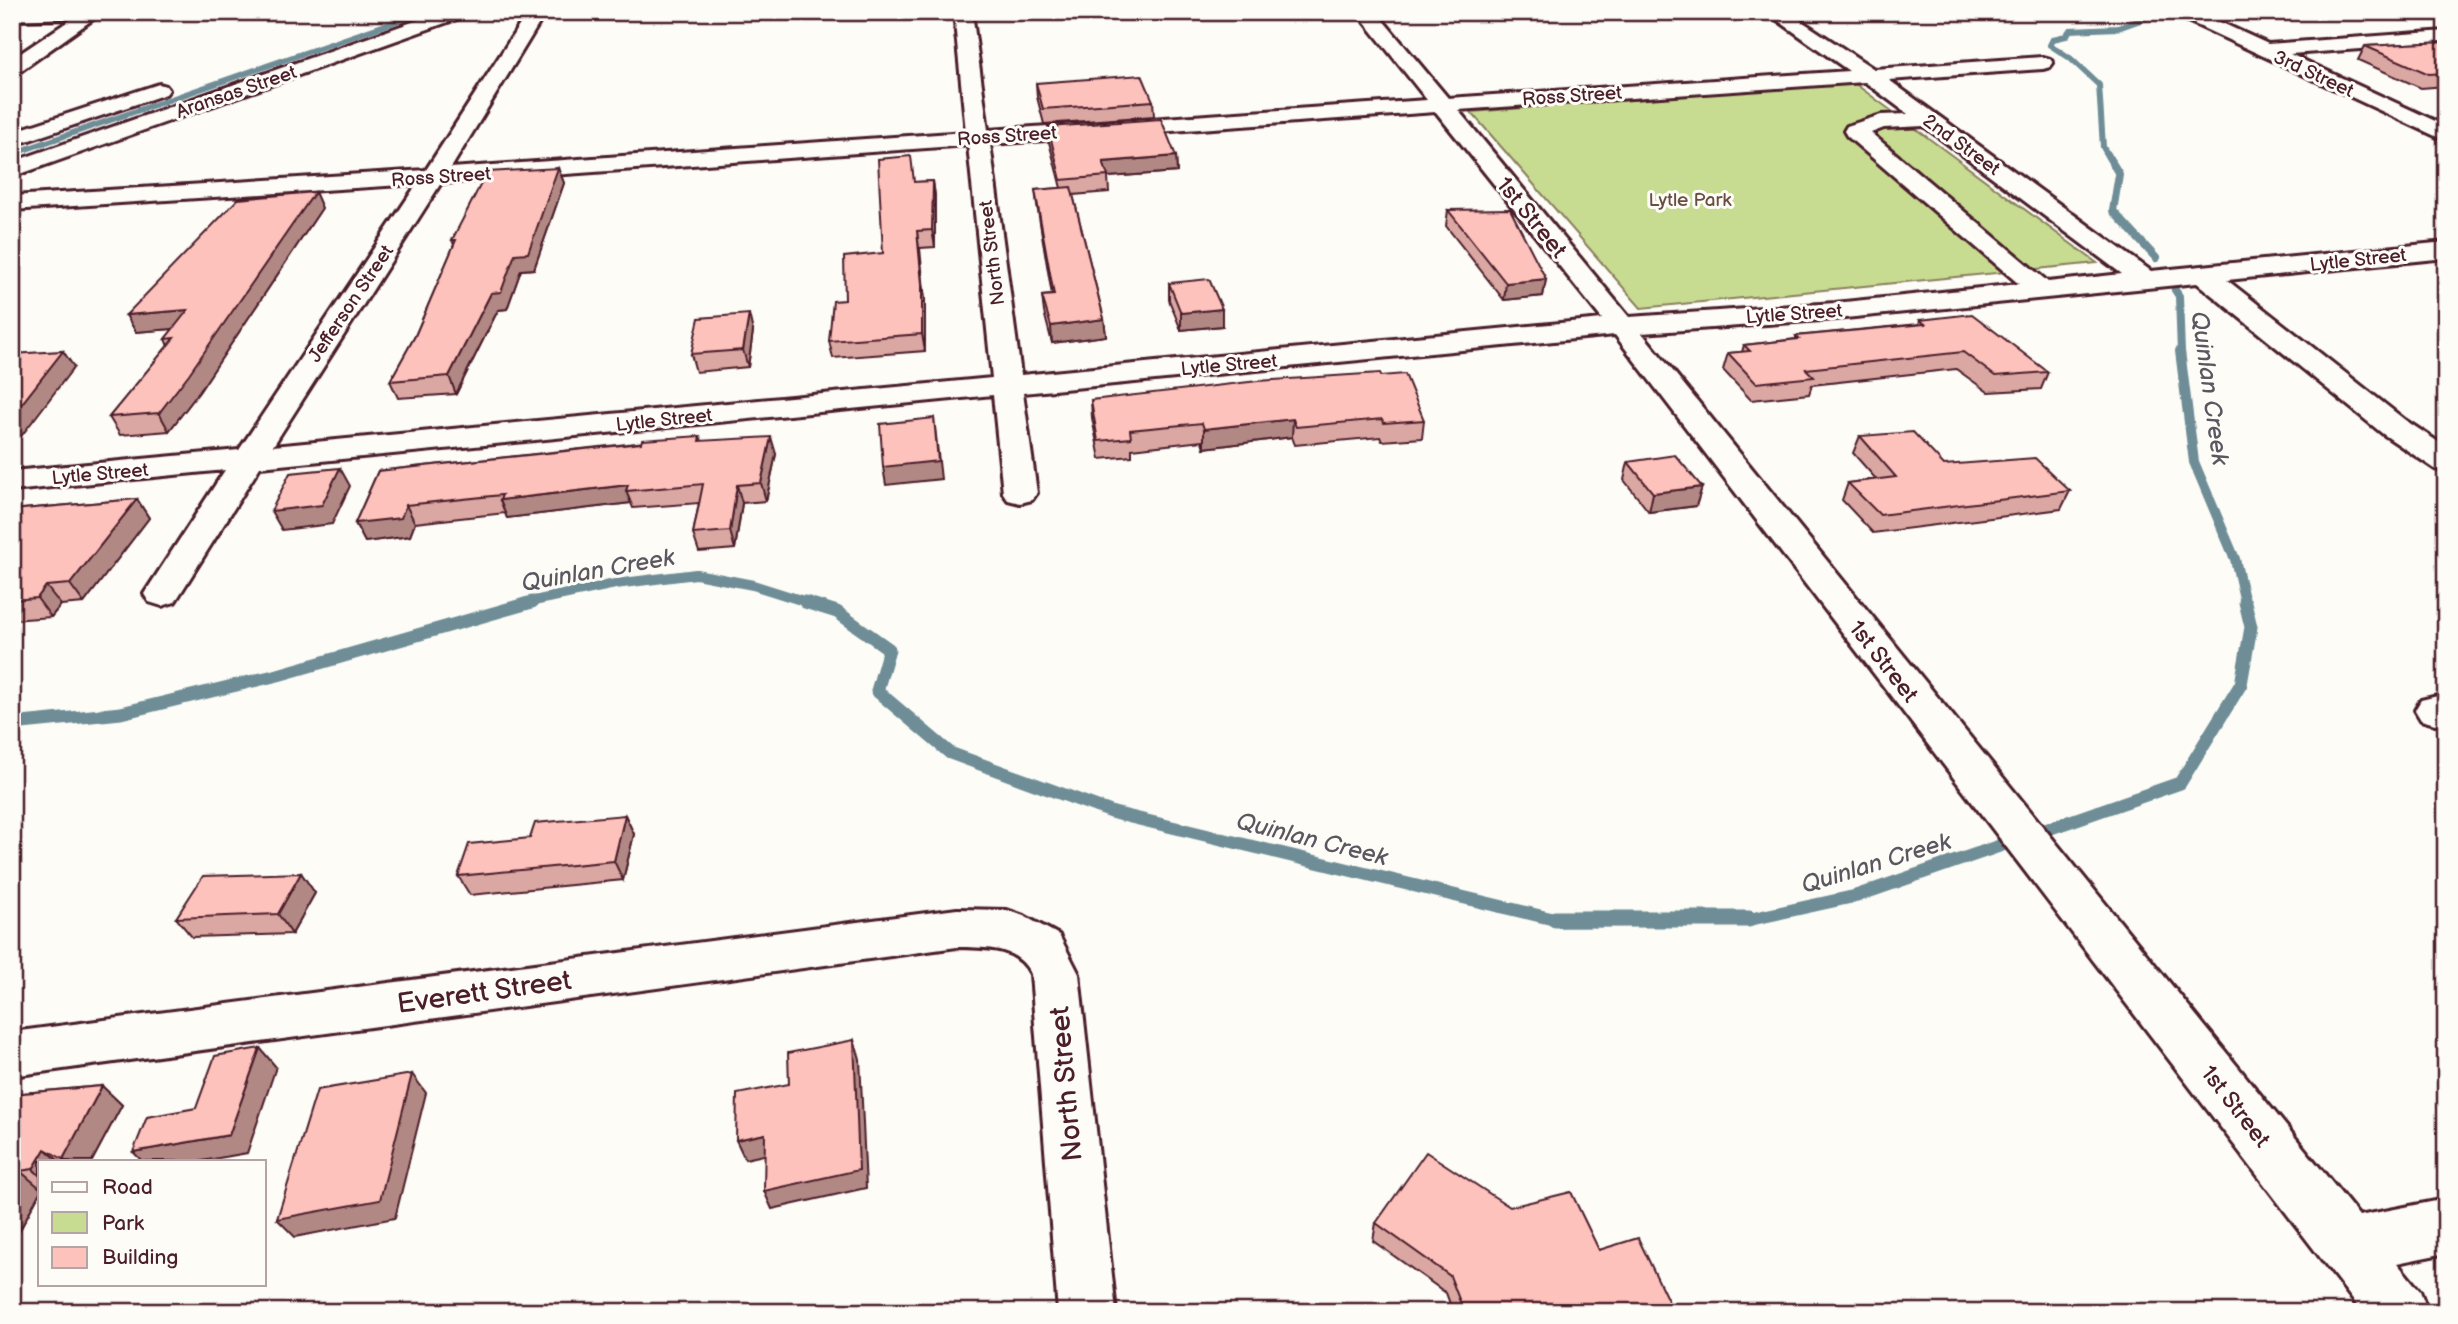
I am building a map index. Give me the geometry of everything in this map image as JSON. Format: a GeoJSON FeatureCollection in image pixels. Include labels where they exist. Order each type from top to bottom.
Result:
{"type":"FeatureCollection","features":[{"type":"Feature","properties":{"kind":"street"},"geometry":{"type":"LineString","coordinates":[[12,15],[87,12]]}},
{"type":"Feature","properties":{"kind":"street"},"geometry":{"type":"LineString","coordinates":[[12,68],[94,12]]}},
{"type":"Feature","properties":{"kind":"street","name":"Aransas Street"},"geometry":{"type":"LineString","coordinates":[[12,170],[459,12]]}},
{"type":"Feature","properties":{"kind":"street"},"geometry":{"type":"LineString","coordinates":[[537,13],[546,12]]}},
{"type":"Feature","properties":{"kind":"street","name":"North Street"},"geometry":{"type":"LineString","coordinates":[[963,12],[1020,493]]}},
{"type":"Feature","properties":{"kind":"street","name":"1st Street"},"geometry":{"type":"LineString","coordinates":[[1366,12],[1622,327],[2399,1312]]}},
{"type":"Feature","properties":{"kind":"street","name":"2nd Street"},"geometry":{"type":"LineString","coordinates":[[1775,12],[1868,74],[2146,280]]}},
{"type":"Feature","properties":{"kind":"street","name":"3rd Street"},"geometry":{"type":"LineString","coordinates":[[2183,12],[2446,134]]}},
{"type":"Feature","properties":{"kind":"street","name":"Jefferson Street"},"geometry":{"type":"LineString","coordinates":[[162,594],[246,460],[435,177],[537,13]]}},
{"type":"Feature","properties":{"kind":"street"},"geometry":{"type":"LineString","coordinates":[[2265,50],[2446,37]]}},
{"type":"Feature","properties":{"kind":"street"},"geometry":{"type":"LineString","coordinates":[[12,58],[41,50]]}},
{"type":"Feature","properties":{"kind":"street","name":"Ross Street"},"geometry":{"type":"LineString","coordinates":[[12,204],[435,177],[2043,63]]}},
{"type":"Feature","properties":{"kind":"street","name":"Aransas Street"},"geometry":{"type":"LineString","coordinates":[[12,139],[184,82]]}},
{"type":"Feature","properties":{"kind":"street"},"geometry":{"type":"LineString","coordinates":[[1928,119],[1881,122],[1855,131],[2042,290]]}},
{"type":"Feature","properties":{"kind":"street","name":"Lytle Street"},"geometry":{"type":"LineString","coordinates":[[12,481],[1622,327],[1835,311],[2446,250]]}},
{"type":"Feature","properties":{"kind":"street"},"geometry":{"type":"LineString","coordinates":[[2204,275],[2393,427],[2446,462]]}},
{"type":"Feature","properties":{"kind":"street","name":"North Street"},"geometry":{"type":"LineString","coordinates":[[957,928],[1007,929],[1042,949],[1055,974],[1087,1312]]}},
{"type":"Feature","properties":{"kind":"street","name":"Everett Street"},"geometry":{"type":"LineString","coordinates":[[12,1054],[957,928]]}},
{"type":"Feature","properties":{"kind":"street"},"geometry":{"type":"LineString","coordinates":[[2347,1247],[2446,1226]]}},
{"type":"Feature","properties":{"kind":"green space","name":"Lytle Park"},"geometry":{"type":"Polygon","coordinates":[[[1854,83],[2097,263],[1641,308],[1471,112],[1854,83]]]}},
{"type":"Feature","properties":{"kind":"building"},"geometry":{"type":"Polygon","coordinates":[[[2446,42],[2446,73],[2429,74],[2365,46],[2446,42]]]}},
{"type":"Feature","properties":{"kind":"building"},"geometry":{"type":"Polygon","coordinates":[[[1142,75],[1153,101],[1043,109],[1036,83],[1142,75]]]}},
{"type":"Feature","properties":{"kind":"building"},"geometry":{"type":"Polygon","coordinates":[[[1161,119],[1176,156],[1103,162],[1108,176],[1061,180],[1048,127],[1161,119]]]}},
{"type":"Feature","properties":{"kind":"building"},"geometry":{"type":"Polygon","coordinates":[[[911,156],[914,182],[933,181],[932,230],[917,231],[922,284],[922,334],[829,341],[833,301],[845,300],[844,257],[883,253],[878,159],[911,156]]]}},
{"type":"Feature","properties":{"kind":"building"},"geometry":{"type":"Polygon","coordinates":[[[558,168],[528,253],[515,254],[501,292],[491,293],[449,376],[390,381],[415,336],[456,240],[452,240],[487,172],[558,168]]]}},
{"type":"Feature","properties":{"kind":"building"},"geometry":{"type":"Polygon","coordinates":[[[1071,187],[1104,319],[1051,326],[1042,296],[1054,295],[1035,190],[1071,187]]]}},
{"type":"Feature","properties":{"kind":"building"},"geometry":{"type":"Polygon","coordinates":[[[315,192],[159,413],[109,417],[174,338],[165,339],[188,310],[126,315],[238,199],[315,192]]]}},
{"type":"Feature","properties":{"kind":"building"},"geometry":{"type":"Polygon","coordinates":[[[1510,209],[1546,279],[1506,283],[1448,210],[1510,209]]]}},
{"type":"Feature","properties":{"kind":"building"},"geometry":{"type":"Polygon","coordinates":[[[1209,279],[1222,309],[1181,313],[1169,283],[1209,279]]]}},
{"type":"Feature","properties":{"kind":"building"},"geometry":{"type":"Polygon","coordinates":[[[749,314],[743,350],[691,354],[699,318],[749,314]]]}},
{"type":"Feature","properties":{"kind":"building"},"geometry":{"type":"Polygon","coordinates":[[[1972,314],[2048,372],[1995,376],[1963,352],[1806,369],[1814,377],[1756,383],[1728,353],[1750,351],[1744,345],[1799,339],[1796,336],[1925,324],[1920,320],[1972,314]]]}},
{"type":"Feature","properties":{"kind":"building"},"geometry":{"type":"Polygon","coordinates":[[[63,351],[12,416],[12,354],[63,351]]]}},
{"type":"Feature","properties":{"kind":"building"},"geometry":{"type":"Polygon","coordinates":[[[1380,373],[1381,376],[1405,374],[1424,420],[1384,423],[1382,419],[1296,427],[1293,419],[1204,429],[1202,423],[1130,430],[1131,438],[1098,441],[1091,400],[1258,381],[1380,373]]]}},
{"type":"Feature","properties":{"kind":"building"},"geometry":{"type":"Polygon","coordinates":[[[934,418],[938,461],[883,467],[880,424],[934,418]]]}},
{"type":"Feature","properties":{"kind":"building"},"geometry":{"type":"Polygon","coordinates":[[[1913,432],[1944,465],[2035,458],[2070,491],[1880,515],[1848,483],[1896,477],[1860,436],[1913,432]]]}},
{"type":"Feature","properties":{"kind":"building"},"geometry":{"type":"Polygon","coordinates":[[[700,436],[699,441],[771,437],[761,483],[737,485],[730,531],[693,534],[703,484],[626,491],[628,485],[500,500],[502,495],[406,505],[401,518],[355,523],[378,471],[641,443],[642,440],[700,436]]]}},
{"type":"Feature","properties":{"kind":"building"},"geometry":{"type":"Polygon","coordinates":[[[1675,455],[1702,487],[1653,493],[1628,462],[1675,455]]]}},
{"type":"Feature","properties":{"kind":"building"},"geometry":{"type":"Polygon","coordinates":[[[340,468],[322,505],[271,511],[290,473],[340,468]]]}},
{"type":"Feature","properties":{"kind":"building"},"geometry":{"type":"Polygon","coordinates":[[[137,499],[70,584],[46,586],[37,598],[12,600],[12,510],[137,499]]]}},
{"type":"Feature","properties":{"kind":"building"},"geometry":{"type":"Polygon","coordinates":[[[625,815],[614,861],[458,876],[469,844],[530,838],[535,823],[625,815]]]}},
{"type":"Feature","properties":{"kind":"building"},"geometry":{"type":"Polygon","coordinates":[[[301,873],[278,914],[176,918],[203,876],[301,873]]]}},
{"type":"Feature","properties":{"kind":"building"},"geometry":{"type":"Polygon","coordinates":[[[854,1040],[859,1170],[764,1191],[765,1134],[736,1140],[737,1094],[789,1084],[788,1053],[854,1040]]]}},
{"type":"Feature","properties":{"kind":"building"},"geometry":{"type":"Polygon","coordinates":[[[260,1048],[229,1135],[133,1152],[147,1117],[196,1108],[215,1056],[260,1048]]]}},
{"type":"Feature","properties":{"kind":"building"},"geometry":{"type":"Polygon","coordinates":[[[412,1074],[380,1200],[277,1219],[317,1090],[412,1074]]]}},
{"type":"Feature","properties":{"kind":"building"},"geometry":{"type":"Polygon","coordinates":[[[102,1086],[63,1159],[45,1149],[33,1169],[20,1171],[12,1185],[12,1094],[102,1086]]]}},
{"type":"Feature","properties":{"kind":"building"},"geometry":{"type":"Polygon","coordinates":[[[1426,1152],[1510,1207],[1571,1192],[1599,1250],[1638,1238],[1673,1311],[1464,1312],[1450,1276],[1376,1223],[1426,1152]]]}},
{"type":"Feature","properties":{"kind":"waterway"},"geometry":{"type":"LineString","coordinates":[[12,154],[423,12]]}},
{"type":"Feature","properties":{"kind":"waterway","name":"Quinlan Creek"},"geometry":{"type":"LineString","coordinates":[[2108,156],[2103,147],[2099,85],[2070,58],[2050,45],[2053,39],[2066,36],[2070,30],[2118,28],[2163,12]]}},
{"type":"Feature","properties":{"kind":"waterway","name":"Quinlan Creek"},"geometry":{"type":"LineString","coordinates":[[2107,154],[2119,174],[2113,211],[2156,258]]}},
{"type":"Feature","properties":{"kind":"waterway","name":"Quinlan Creek"},"geometry":{"type":"LineString","coordinates":[[2175,290],[2179,296],[2181,353]]}},
{"type":"Feature","properties":{"kind":"waterway","name":"Quinlan Creek"},"geometry":{"type":"LineString","coordinates":[[2180,351],[2194,462],[2235,559],[2245,603]]}},
{"type":"Feature","properties":{"kind":"waterway","name":"Quinlan Creek"},"geometry":{"type":"LineString","coordinates":[[524,603],[615,584],[696,574],[753,585],[810,603]]}},
{"type":"Feature","properties":{"kind":"waterway","name":"Quinlan Creek"},"geometry":{"type":"LineString","coordinates":[[12,724],[121,713],[278,675],[532,602]]}},
{"type":"Feature","properties":{"kind":"waterway","name":"Quinlan Creek"},"geometry":{"type":"LineString","coordinates":[[805,602],[837,612],[889,649],[877,691],[950,753],[1114,813],[1561,921],[1747,920],[1856,896],[2180,783],[2241,684],[2251,627],[2245,602]]}},
{"type":"Feature","properties":{"kind":"waterway","name":"Quinlan Creek"},"geometry":{"type":"LineString","coordinates":[[1555,919],[1749,919]]}}]}
